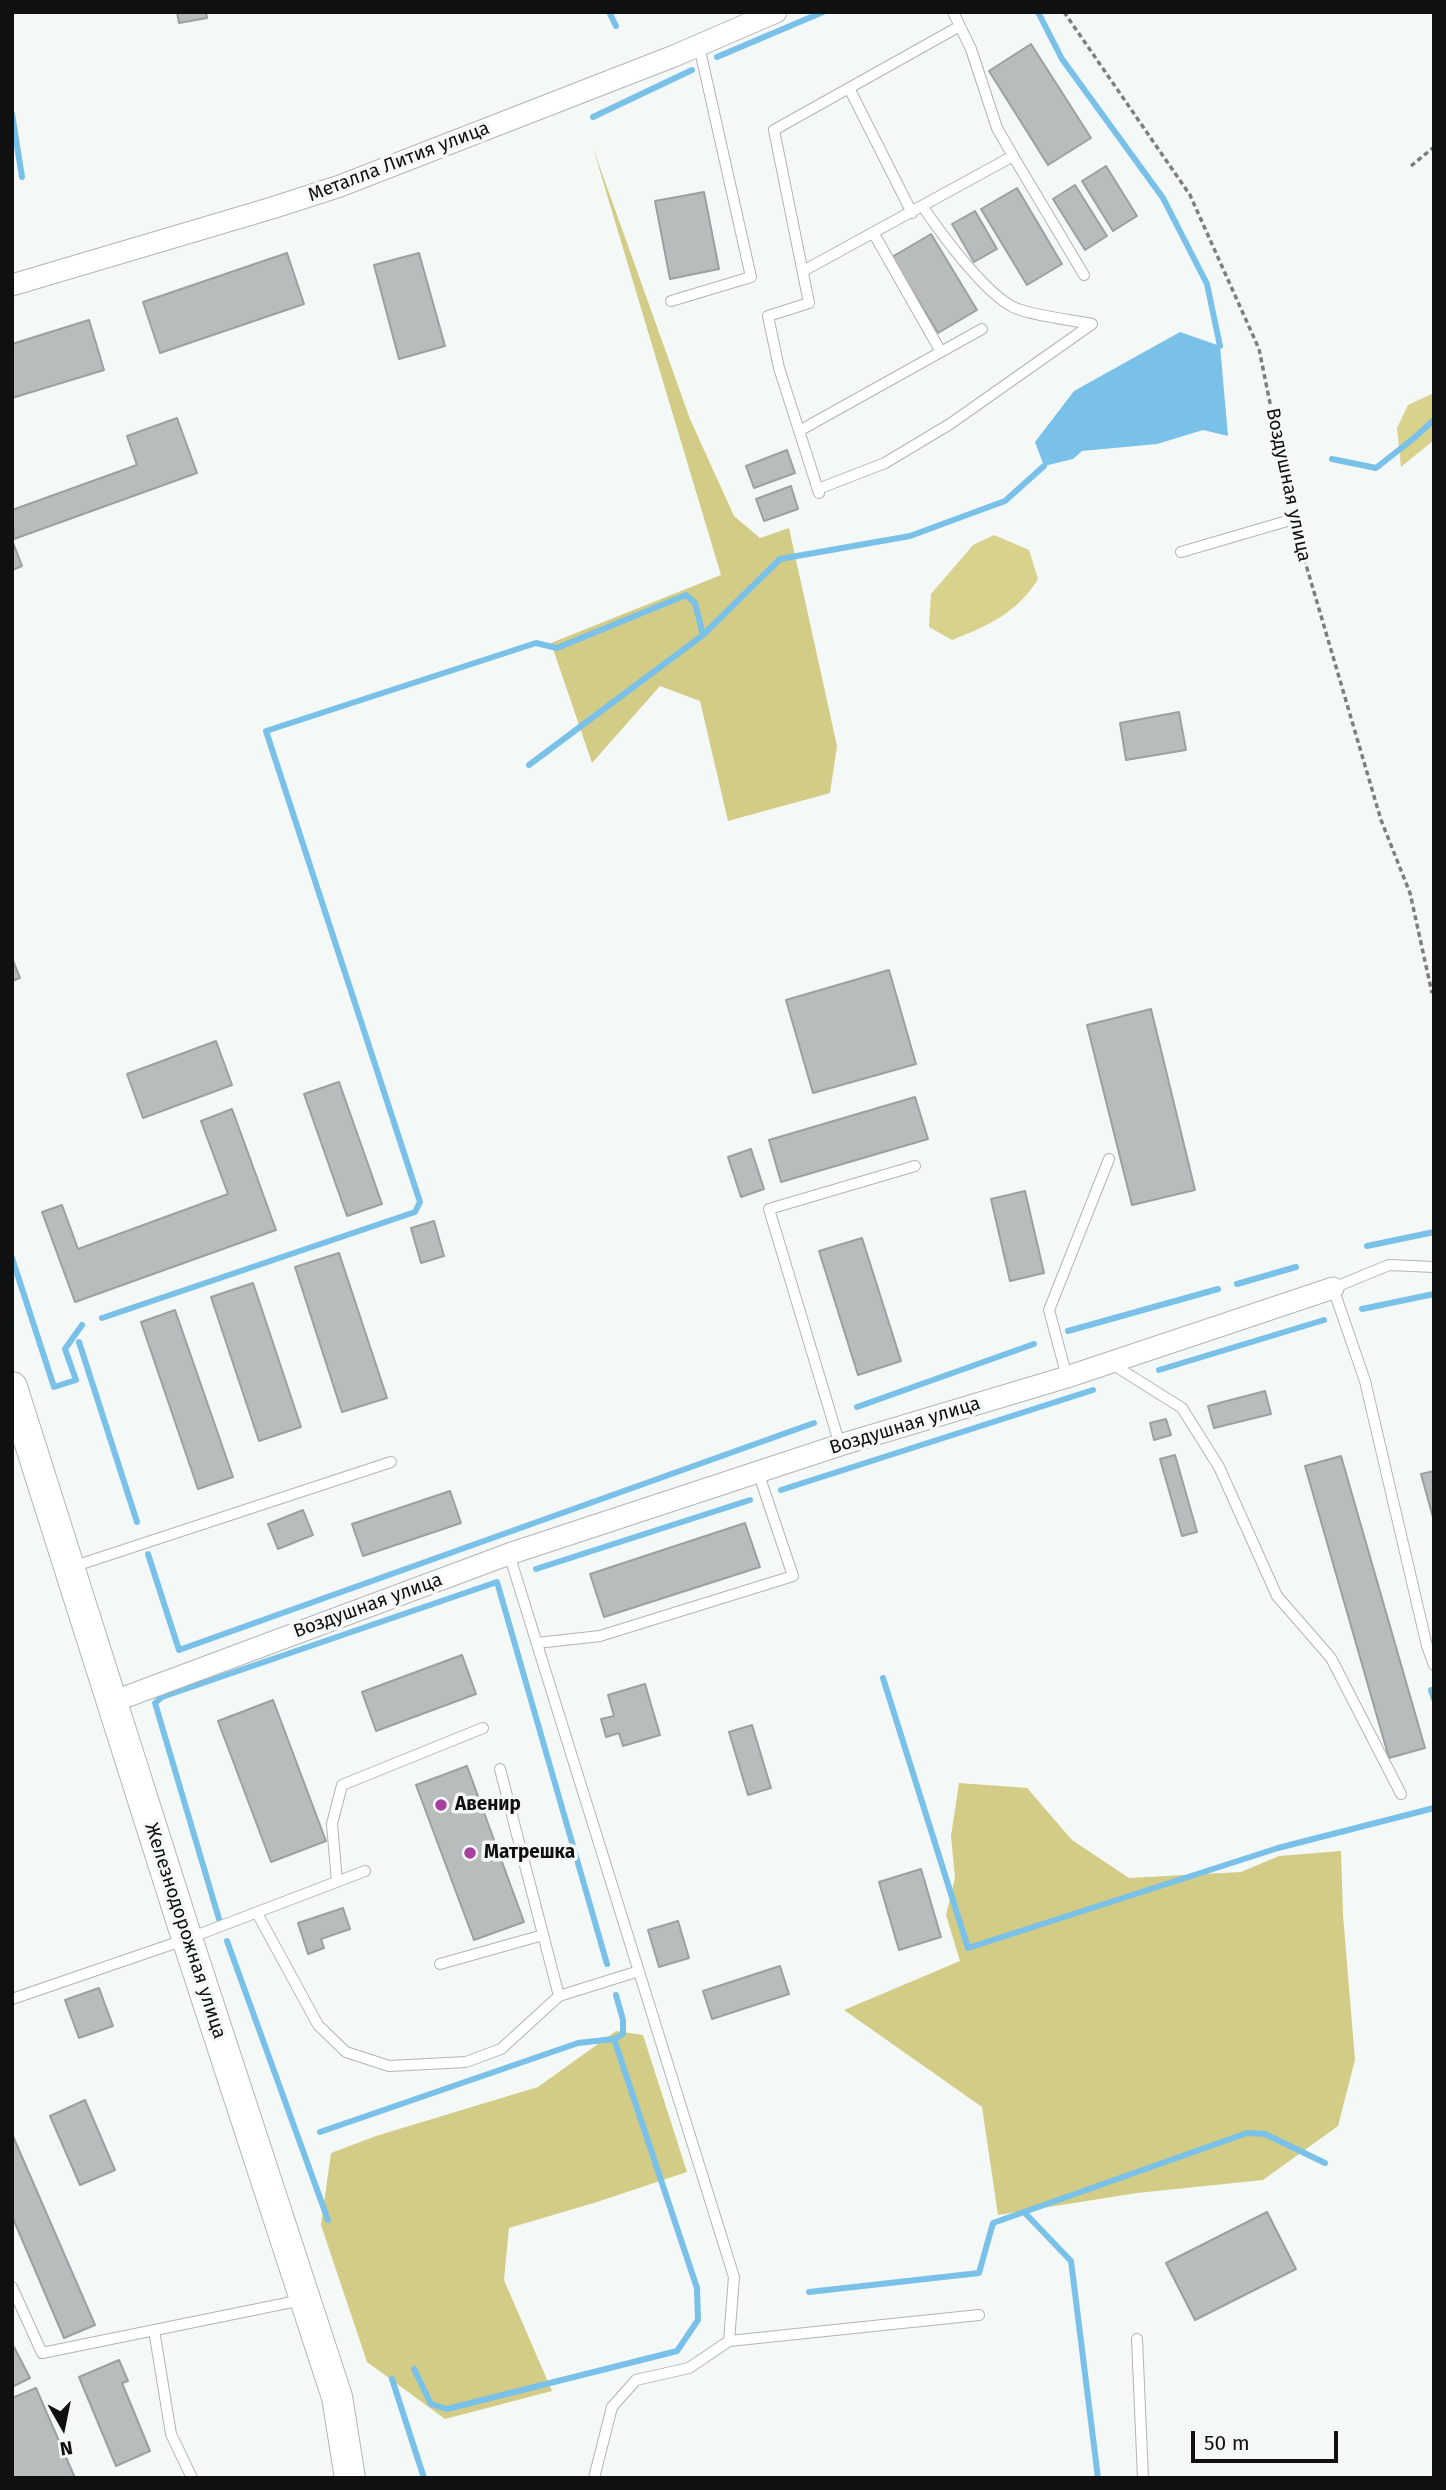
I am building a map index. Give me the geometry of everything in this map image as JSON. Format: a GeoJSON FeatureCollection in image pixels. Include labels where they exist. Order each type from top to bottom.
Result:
{"type":"FeatureCollection","features":[{"type":"Feature","properties":{"kind":"main road","name":"Железнодорожная улица"},"geometry":{"type":"LineString","coordinates":[[12,1387],[187,1939],[337,2397],[350,2478]]}},
{"type":"Feature","properties":{"kind":"street","name":"Металла Лития улица"},"geometry":{"type":"LineString","coordinates":[[12,285],[340,186],[699,46],[776,12]]}},
{"type":"Feature","properties":{"kind":"street","name":"Воздушная улица"},"geometry":{"type":"LineString","coordinates":[[112,1702],[509,1554],[840,1445],[1067,1377],[1333,1288]]}},
{"type":"Feature","properties":{"kind":"lane"},"geometry":{"type":"LineString","coordinates":[[953,12],[971,50],[997,128],[1084,275]]}},
{"type":"Feature","properties":{"kind":"lane"},"geometry":{"type":"LineString","coordinates":[[923,207],[944,237],[997,296],[1015,308],[1092,324],[950,424],[885,463],[818,491],[779,368],[768,316],[809,303],[774,130],[960,26]]}},
{"type":"Feature","properties":{"kind":"lane"},"geometry":{"type":"LineString","coordinates":[[671,301],[751,276],[699,46]]}},
{"type":"Feature","properties":{"kind":"lane"},"geometry":{"type":"LineString","coordinates":[[849,88],[912,213]]}},
{"type":"Feature","properties":{"kind":"lane"},"geometry":{"type":"LineString","coordinates":[[803,271],[1013,156]]}},
{"type":"Feature","properties":{"kind":"lane"},"geometry":{"type":"LineString","coordinates":[[874,234],[942,352]]}},
{"type":"Feature","properties":{"kind":"lane"},"geometry":{"type":"LineString","coordinates":[[799,431],[982,330]]}},
{"type":"Feature","properties":{"kind":"lane"},"geometry":{"type":"LineString","coordinates":[[1181,552],[1294,519]]}},
{"type":"Feature","properties":{"kind":"lane"},"geometry":{"type":"LineString","coordinates":[[1067,1377],[1049,1310],[1109,1159]]}},
{"type":"Feature","properties":{"kind":"lane"},"geometry":{"type":"LineString","coordinates":[[840,1445],[769,1209],[915,1167]]}},
{"type":"Feature","properties":{"kind":"lane"},"geometry":{"type":"LineString","coordinates":[[1434,1267],[1389,1265],[1333,1288],[1365,1381],[1427,1646],[1434,1665]]}},
{"type":"Feature","properties":{"kind":"lane"},"geometry":{"type":"LineString","coordinates":[[1110,1362],[1182,1408],[1219,1466],[1277,1596],[1331,1658],[1401,1794]]}},
{"type":"Feature","properties":{"kind":"lane"},"geometry":{"type":"LineString","coordinates":[[70,1568],[391,1462]]}},
{"type":"Feature","properties":{"kind":"lane"},"geometry":{"type":"LineString","coordinates":[[537,1643],[600,1636],[793,1576],[758,1472]]}},
{"type":"Feature","properties":{"kind":"lane"},"geometry":{"type":"LineString","coordinates":[[509,1554],[734,2277],[729,2341]]}},
{"type":"Feature","properties":{"kind":"lane"},"geometry":{"type":"LineString","coordinates":[[337,1882],[332,1824],[342,1785],[483,1728]]}},
{"type":"Feature","properties":{"kind":"lane"},"geometry":{"type":"LineString","coordinates":[[499,1769],[559,1996]]}},
{"type":"Feature","properties":{"kind":"lane"},"geometry":{"type":"LineString","coordinates":[[12,1999],[187,1939],[365,1871]]}},
{"type":"Feature","properties":{"kind":"lane"},"geometry":{"type":"LineString","coordinates":[[257,1913],[318,2025],[346,2052],[390,2066],[466,2062],[501,2049],[559,1996],[639,1971]]}},
{"type":"Feature","properties":{"kind":"lane"},"geometry":{"type":"LineString","coordinates":[[440,1964],[543,1935]]}},
{"type":"Feature","properties":{"kind":"lane"},"geometry":{"type":"LineString","coordinates":[[12,2287],[42,2353],[305,2299]]}},
{"type":"Feature","properties":{"kind":"lane"},"geometry":{"type":"LineString","coordinates":[[12,2318],[24,2313]]}},
{"type":"Feature","properties":{"kind":"lane"},"geometry":{"type":"LineString","coordinates":[[594,2478],[612,2407],[636,2381],[689,2368],[729,2341],[979,2315]]}},
{"type":"Feature","properties":{"kind":"lane"},"geometry":{"type":"LineString","coordinates":[[154,2330],[171,2434],[192,2478]]}},
{"type":"Feature","properties":{"kind":"lane"},"geometry":{"type":"LineString","coordinates":[[1137,2339],[1143,2478]]}},
{"type":"Feature","properties":{"kind":"path","name":"Воздушная улица"},"geometry":{"type":"LineString","coordinates":[[1064,12],[1190,195],[1259,349],[1300,547],[1381,820],[1410,893],[1432,993]]}},
{"type":"Feature","properties":{"kind":"path"},"geometry":{"type":"LineString","coordinates":[[1411,166],[1434,147]]}},
{"type":"Feature","properties":{"kind":"shaded area"},"geometry":{"type":"Polygon","coordinates":[[[593,148],[690,419],[734,516],[760,538],[789,528],[837,746],[830,793],[728,821],[700,701],[660,686],[592,763],[551,643],[721,575],[593,148]]]}},
{"type":"Feature","properties":{"kind":"shaded area"},"geometry":{"type":"Polygon","coordinates":[[[1434,393],[1434,440],[1401,467],[1397,428],[1408,405],[1434,393]]]}},
{"type":"Feature","properties":{"kind":"shaded area"},"geometry":{"type":"Polygon","coordinates":[[[994,535],[1029,550],[1038,579],[1030,591],[1001,617],[952,640],[929,627],[931,594],[973,545],[994,535]]]}},
{"type":"Feature","properties":{"kind":"shaded area"},"geometry":{"type":"Polygon","coordinates":[[[959,1783],[1027,1788],[1072,1840],[1129,1878],[1241,1872],[1279,1856],[1341,1851],[1343,1915],[1355,2060],[1338,2126],[1263,2180],[1137,2193],[998,2215],[982,2107],[844,2010],[960,1961],[946,1915],[955,1878],[951,1836],[959,1783]]]}},
{"type":"Feature","properties":{"kind":"shaded area"},"geometry":{"type":"Polygon","coordinates":[[[616,2031],[643,2035],[687,2172],[509,2228],[504,2280],[552,2391],[445,2419],[367,2362],[321,2225],[331,2153],[376,2136],[538,2087],[616,2031]]]}},
{"type":"Feature","properties":{"kind":"water"},"geometry":{"type":"Polygon","coordinates":[[[1180,332],[1220,346],[1228,436],[1203,430],[1157,444],[1082,451],[1073,459],[1044,466],[1035,442],[1074,391],[1180,332]]]}},
{"type":"Feature","properties":{"kind":"building"},"geometry":{"type":"Polygon","coordinates":[[[177,12],[206,12],[207,18],[179,23],[177,12]]]}},
{"type":"Feature","properties":{"kind":"building"},"geometry":{"type":"Polygon","coordinates":[[[1031,44],[1091,138],[1048,165],[989,71],[1031,44]]]}},
{"type":"Feature","properties":{"kind":"building"},"geometry":{"type":"Polygon","coordinates":[[[1106,166],[1137,216],[1113,231],[1082,181],[1106,166]]]}},
{"type":"Feature","properties":{"kind":"building"},"geometry":{"type":"Polygon","coordinates":[[[1075,185],[1107,236],[1085,250],[1053,199],[1075,185]]]}},
{"type":"Feature","properties":{"kind":"building"},"geometry":{"type":"Polygon","coordinates":[[[1017,188],[1062,264],[1027,285],[981,209],[1017,188]]]}},
{"type":"Feature","properties":{"kind":"building"},"geometry":{"type":"Polygon","coordinates":[[[704,192],[719,269],[670,279],[655,201],[704,192]]]}},
{"type":"Feature","properties":{"kind":"building"},"geometry":{"type":"Polygon","coordinates":[[[975,211],[997,249],[974,262],[952,224],[975,211]]]}},
{"type":"Feature","properties":{"kind":"building"},"geometry":{"type":"Polygon","coordinates":[[[931,234],[977,310],[938,333],[892,257],[931,234]]]}},
{"type":"Feature","properties":{"kind":"building"},"geometry":{"type":"Polygon","coordinates":[[[287,253],[304,304],[160,353],[143,302],[287,253]]]}},
{"type":"Feature","properties":{"kind":"building"},"geometry":{"type":"Polygon","coordinates":[[[419,253],[445,346],[399,359],[374,265],[419,253]]]}},
{"type":"Feature","properties":{"kind":"building"},"geometry":{"type":"Polygon","coordinates":[[[89,320],[104,370],[12,398],[12,344],[89,320]]]}},
{"type":"Feature","properties":{"kind":"building"},"geometry":{"type":"Polygon","coordinates":[[[177,418],[197,473],[14,539],[12,510],[137,465],[127,436],[177,418]]]}},
{"type":"Feature","properties":{"kind":"building"},"geometry":{"type":"Polygon","coordinates":[[[787,450],[795,473],[754,488],[746,466],[787,450]]]}},
{"type":"Feature","properties":{"kind":"building"},"geometry":{"type":"Polygon","coordinates":[[[791,486],[798,509],[764,521],[756,499],[791,486]]]}},
{"type":"Feature","properties":{"kind":"building"},"geometry":{"type":"Polygon","coordinates":[[[12,540],[22,566],[12,570],[12,540]]]}},
{"type":"Feature","properties":{"kind":"building"},"geometry":{"type":"Polygon","coordinates":[[[1179,712],[1186,750],[1126,760],[1120,723],[1179,712]]]}},
{"type":"Feature","properties":{"kind":"building"},"geometry":{"type":"Polygon","coordinates":[[[12,958],[20,978],[12,981],[12,958]]]}},
{"type":"Feature","properties":{"kind":"building"},"geometry":{"type":"Polygon","coordinates":[[[889,970],[916,1064],[813,1093],[786,1000],[889,970]]]}},
{"type":"Feature","properties":{"kind":"building"},"geometry":{"type":"Polygon","coordinates":[[[1151,1009],[1195,1190],[1132,1205],[1087,1025],[1151,1009]]]}},
{"type":"Feature","properties":{"kind":"building"},"geometry":{"type":"Polygon","coordinates":[[[216,1041],[232,1085],[143,1118],[127,1074],[216,1041]]]}},
{"type":"Feature","properties":{"kind":"building"},"geometry":{"type":"Polygon","coordinates":[[[339,1082],[382,1204],[347,1216],[304,1094],[339,1082]]]}},
{"type":"Feature","properties":{"kind":"building"},"geometry":{"type":"Polygon","coordinates":[[[915,1097],[928,1139],[781,1182],[769,1140],[915,1097]]]}},
{"type":"Feature","properties":{"kind":"building"},"geometry":{"type":"Polygon","coordinates":[[[232,1109],[276,1230],[75,1302],[42,1212],[62,1205],[78,1249],[228,1194],[201,1121],[232,1109]]]}},
{"type":"Feature","properties":{"kind":"building"},"geometry":{"type":"Polygon","coordinates":[[[751,1149],[764,1189],[741,1197],[728,1157],[751,1149]]]}},
{"type":"Feature","properties":{"kind":"building"},"geometry":{"type":"Polygon","coordinates":[[[1025,1191],[1044,1273],[1010,1281],[991,1199],[1025,1191]]]}},
{"type":"Feature","properties":{"kind":"building"},"geometry":{"type":"Polygon","coordinates":[[[434,1221],[444,1256],[421,1263],[411,1228],[434,1221]]]}},
{"type":"Feature","properties":{"kind":"building"},"geometry":{"type":"Polygon","coordinates":[[[862,1238],[901,1361],[858,1375],[819,1251],[862,1238]]]}},
{"type":"Feature","properties":{"kind":"building"},"geometry":{"type":"Polygon","coordinates":[[[339,1253],[387,1398],[342,1412],[295,1267],[339,1253]]]}},
{"type":"Feature","properties":{"kind":"building"},"geometry":{"type":"Polygon","coordinates":[[[253,1283],[301,1427],[259,1441],[211,1297],[253,1283]]]}},
{"type":"Feature","properties":{"kind":"building"},"geometry":{"type":"Polygon","coordinates":[[[175,1310],[233,1477],[198,1489],[141,1322],[175,1310]]]}},
{"type":"Feature","properties":{"kind":"building"},"geometry":{"type":"Polygon","coordinates":[[[1265,1391],[1271,1414],[1214,1428],[1208,1406],[1265,1391]]]}},
{"type":"Feature","properties":{"kind":"building"},"geometry":{"type":"Polygon","coordinates":[[[1166,1419],[1171,1435],[1154,1440],[1150,1423],[1166,1419]]]}},
{"type":"Feature","properties":{"kind":"building"},"geometry":{"type":"Polygon","coordinates":[[[1175,1455],[1197,1532],[1182,1536],[1160,1459],[1175,1455]]]}},
{"type":"Feature","properties":{"kind":"building"},"geometry":{"type":"Polygon","coordinates":[[[1341,1456],[1425,1748],[1389,1758],[1305,1466],[1341,1456]]]}},
{"type":"Feature","properties":{"kind":"building"},"geometry":{"type":"Polygon","coordinates":[[[1434,1471],[1434,1521],[1421,1474],[1434,1471]]]}},
{"type":"Feature","properties":{"kind":"building"},"geometry":{"type":"Polygon","coordinates":[[[450,1491],[461,1523],[363,1556],[352,1524],[450,1491]]]}},
{"type":"Feature","properties":{"kind":"building"},"geometry":{"type":"Polygon","coordinates":[[[303,1510],[313,1535],[278,1549],[268,1524],[303,1510]]]}},
{"type":"Feature","properties":{"kind":"building"},"geometry":{"type":"Polygon","coordinates":[[[745,1523],[760,1567],[604,1617],[590,1574],[745,1523]]]}},
{"type":"Feature","properties":{"kind":"building"},"geometry":{"type":"Polygon","coordinates":[[[462,1655],[476,1694],[376,1731],[362,1692],[462,1655]]]}},
{"type":"Feature","properties":{"kind":"building"},"geometry":{"type":"Polygon","coordinates":[[[645,1684],[660,1735],[623,1746],[619,1733],[606,1737],[601,1719],[614,1716],[608,1695],[645,1684]]]}},
{"type":"Feature","properties":{"kind":"building"},"geometry":{"type":"Polygon","coordinates":[[[273,1700],[326,1841],[271,1862],[218,1721],[273,1700]]]}},
{"type":"Feature","properties":{"kind":"building"},"geometry":{"type":"Polygon","coordinates":[[[752,1725],[771,1788],[748,1795],[729,1732],[752,1725]]]}},
{"type":"Feature","properties":{"kind":"building","name":"Матрешка"},"geometry":{"type":"Polygon","coordinates":[[[467,1766],[524,1922],[474,1940],[416,1785],[467,1766]]]}},
{"type":"Feature","properties":{"kind":"building"},"geometry":{"type":"Polygon","coordinates":[[[921,1869],[941,1937],[899,1950],[879,1882],[921,1869]]]}},
{"type":"Feature","properties":{"kind":"building"},"geometry":{"type":"Polygon","coordinates":[[[343,1908],[350,1929],[321,1939],[324,1948],[308,1954],[298,1923],[343,1908]]]}},
{"type":"Feature","properties":{"kind":"building"},"geometry":{"type":"Polygon","coordinates":[[[678,1921],[689,1958],[659,1967],[648,1930],[678,1921]]]}},
{"type":"Feature","properties":{"kind":"building"},"geometry":{"type":"Polygon","coordinates":[[[780,1966],[789,1994],[712,2019],[703,1991],[780,1966]]]}},
{"type":"Feature","properties":{"kind":"building"},"geometry":{"type":"Polygon","coordinates":[[[99,1988],[113,2026],[79,2038],[65,2000],[99,1988]]]}},
{"type":"Feature","properties":{"kind":"building"},"geometry":{"type":"Polygon","coordinates":[[[85,2100],[115,2170],[80,2185],[50,2116],[85,2100]]]}},
{"type":"Feature","properties":{"kind":"building"},"geometry":{"type":"Polygon","coordinates":[[[12,2134],[95,2325],[64,2338],[12,2216],[12,2134]]]}},
{"type":"Feature","properties":{"kind":"building"},"geometry":{"type":"Polygon","coordinates":[[[1267,2212],[1296,2269],[1195,2320],[1166,2263],[1267,2212]]]}},
{"type":"Feature","properties":{"kind":"building"},"geometry":{"type":"Polygon","coordinates":[[[14,2347],[30,2378],[12,2387],[12,2348],[14,2347]]]}},
{"type":"Feature","properties":{"kind":"building"},"geometry":{"type":"Polygon","coordinates":[[[119,2360],[128,2381],[122,2383],[150,2451],[116,2466],[79,2377],[119,2360]]]}},
{"type":"Feature","properties":{"kind":"building"},"geometry":{"type":"Polygon","coordinates":[[[36,2388],[75,2478],[12,2478],[12,2398],[36,2388]]]}},
{"type":"Feature","properties":{"kind":"waterway"},"geometry":{"type":"LineString","coordinates":[[609,12],[616,26]]}},
{"type":"Feature","properties":{"kind":"waterway"},"geometry":{"type":"LineString","coordinates":[[717,57],[823,12]]}},
{"type":"Feature","properties":{"kind":"waterway"},"geometry":{"type":"LineString","coordinates":[[1038,12],[1062,59],[1163,198],[1207,284],[1220,346]]}},
{"type":"Feature","properties":{"kind":"waterway"},"geometry":{"type":"LineString","coordinates":[[593,117],[692,70]]}},
{"type":"Feature","properties":{"kind":"waterway"},"geometry":{"type":"LineString","coordinates":[[12,114],[22,177]]}},
{"type":"Feature","properties":{"kind":"waterway"},"geometry":{"type":"LineString","coordinates":[[1332,459],[1376,468],[1434,420]]}},
{"type":"Feature","properties":{"kind":"waterway"},"geometry":{"type":"LineString","coordinates":[[529,765],[703,635],[780,559],[910,536],[1005,501],[1044,466]]}},
{"type":"Feature","properties":{"kind":"waterway"},"geometry":{"type":"LineString","coordinates":[[102,1318],[415,1212],[420,1202],[266,731],[536,643],[557,648],[686,595],[695,603],[703,635]]}},
{"type":"Feature","properties":{"kind":"waterway"},"geometry":{"type":"LineString","coordinates":[[1367,1246],[1434,1232]]}},
{"type":"Feature","properties":{"kind":"waterway"},"geometry":{"type":"LineString","coordinates":[[12,1258],[54,1387],[76,1380],[65,1349],[82,1325]]}},
{"type":"Feature","properties":{"kind":"waterway"},"geometry":{"type":"LineString","coordinates":[[1237,1284],[1296,1267]]}},
{"type":"Feature","properties":{"kind":"waterway"},"geometry":{"type":"LineString","coordinates":[[1068,1331],[1218,1289]]}},
{"type":"Feature","properties":{"kind":"waterway"},"geometry":{"type":"LineString","coordinates":[[1362,1309],[1434,1294]]}},
{"type":"Feature","properties":{"kind":"waterway"},"geometry":{"type":"LineString","coordinates":[[1159,1370],[1324,1320]]}},
{"type":"Feature","properties":{"kind":"waterway"},"geometry":{"type":"LineString","coordinates":[[79,1342],[137,1522]]}},
{"type":"Feature","properties":{"kind":"waterway"},"geometry":{"type":"LineString","coordinates":[[857,1407],[1034,1344]]}},
{"type":"Feature","properties":{"kind":"waterway"},"geometry":{"type":"LineString","coordinates":[[781,1490],[1093,1390]]}},
{"type":"Feature","properties":{"kind":"waterway"},"geometry":{"type":"LineString","coordinates":[[148,1554],[179,1650],[814,1423]]}},
{"type":"Feature","properties":{"kind":"waterway"},"geometry":{"type":"LineString","coordinates":[[536,1569],[750,1500]]}},
{"type":"Feature","properties":{"kind":"waterway"},"geometry":{"type":"LineString","coordinates":[[219,1919],[155,1703],[162,1697],[497,1582],[607,1964]]}},
{"type":"Feature","properties":{"kind":"waterway"},"geometry":{"type":"LineString","coordinates":[[883,1678],[968,1948],[1278,1848],[1434,1808]]}},
{"type":"Feature","properties":{"kind":"waterway"},"geometry":{"type":"LineString","coordinates":[[1431,1690],[1434,1699]]}},
{"type":"Feature","properties":{"kind":"waterway"},"geometry":{"type":"LineString","coordinates":[[227,1941],[328,2220]]}},
{"type":"Feature","properties":{"kind":"waterway"},"geometry":{"type":"LineString","coordinates":[[320,2132],[578,2043],[614,2039],[623,2034],[623,2020],[616,1995]]}},
{"type":"Feature","properties":{"kind":"waterway"},"geometry":{"type":"LineString","coordinates":[[414,2369],[431,2404],[447,2409],[677,2351],[698,2320],[697,2288],[614,2039]]}},
{"type":"Feature","properties":{"kind":"waterway"},"geometry":{"type":"LineString","coordinates":[[809,2292],[979,2273],[993,2223],[1247,2133],[1265,2134],[1325,2163]]}},
{"type":"Feature","properties":{"kind":"waterway"},"geometry":{"type":"LineString","coordinates":[[1024,2212],[1071,2261],[1098,2478]]}},
{"type":"Feature","properties":{"kind":"waterway"},"geometry":{"type":"LineString","coordinates":[[392,2379],[424,2478]]}},
{"type":"Feature","properties":{"kind":"place","name":"Авенир"},"geometry":{"type":"Point","coordinates":[441,1805]}},
{"type":"Feature","properties":{"kind":"place","name":"Матрешка"},"geometry":{"type":"Point","coordinates":[470,1853]}}]}
